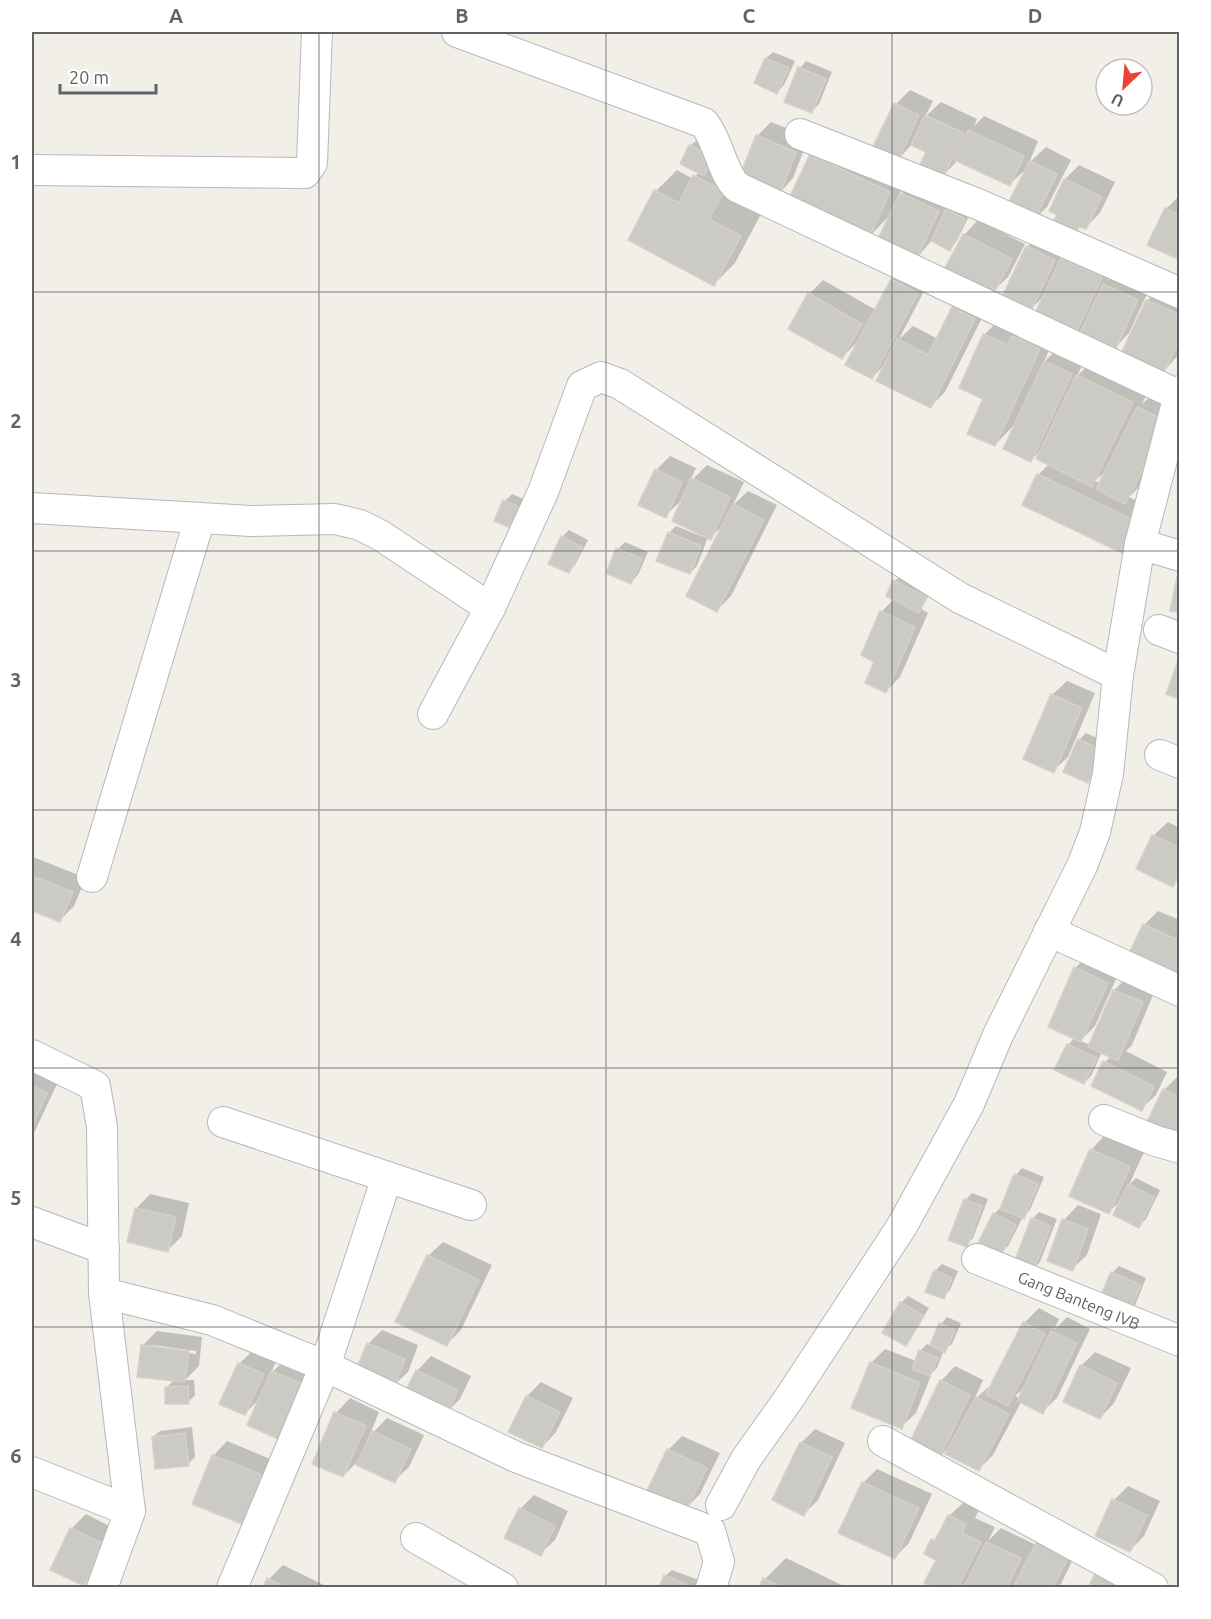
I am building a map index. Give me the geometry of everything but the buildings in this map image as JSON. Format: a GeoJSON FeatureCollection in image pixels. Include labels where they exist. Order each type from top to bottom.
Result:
{"type":"FeatureCollection","features":[{"type":"Feature","properties":{"kind":"street"},"geometry":{"type":"LineString","coordinates":[[32,170],[305,173],[312,163],[317,32]]}},
{"type":"Feature","properties":{"kind":"street"},"geometry":{"type":"LineString","coordinates":[[458,32],[704,123],[715,138],[729,179],[737,187],[1179,393],[1140,543],[1118,675],[1108,774],[1095,832],[1082,866],[998,1035],[969,1104],[902,1226],[790,1397],[746,1459],[721,1505]]}},
{"type":"Feature","properties":{"kind":"street"},"geometry":{"type":"LineString","coordinates":[[800,134],[980,205],[1179,293]]}},
{"type":"Feature","properties":{"kind":"street"},"geometry":{"type":"LineString","coordinates":[[433,714],[490,608],[543,492],[582,386],[601,377],[620,384],[960,598],[1118,675]]}},
{"type":"Feature","properties":{"kind":"street"},"geometry":{"type":"LineString","coordinates":[[32,508],[251,521],[335,519],[360,525],[380,535],[490,608]]}},
{"type":"Feature","properties":{"kind":"street"},"geometry":{"type":"LineString","coordinates":[[92,877],[200,518]]}},
{"type":"Feature","properties":{"kind":"street"},"geometry":{"type":"LineString","coordinates":[[1140,543],[1179,556]]}},
{"type":"Feature","properties":{"kind":"street"},"geometry":{"type":"LineString","coordinates":[[1049,931],[1179,991]]}},
{"type":"Feature","properties":{"kind":"street"},"geometry":{"type":"LineString","coordinates":[[32,1055],[95,1086],[102,1127],[104,1293],[130,1511],[102,1587]]}},
{"type":"Feature","properties":{"kind":"street"},"geometry":{"type":"LineString","coordinates":[[1104,1120],[1156,1142],[1179,1148]]}},
{"type":"Feature","properties":{"kind":"street"},"geometry":{"type":"LineString","coordinates":[[223,1122],[471,1205]]}},
{"type":"Feature","properties":{"kind":"street"},"geometry":{"type":"LineString","coordinates":[[232,1587],[325,1366],[387,1177]]}},
{"type":"Feature","properties":{"kind":"street"},"geometry":{"type":"LineString","coordinates":[[32,1222],[104,1249]]}},
{"type":"Feature","properties":{"kind":"street","name":"Gang Banteng IVB"},"geometry":{"type":"LineString","coordinates":[[977,1259],[1179,1341]]}},
{"type":"Feature","properties":{"kind":"street"},"geometry":{"type":"LineString","coordinates":[[104,1293],[212,1320],[325,1366],[516,1457],[710,1531],[719,1562],[711,1587]]}},
{"type":"Feature","properties":{"kind":"street"},"geometry":{"type":"LineString","coordinates":[[883,1441],[1154,1587]]}},
{"type":"Feature","properties":{"kind":"street"},"geometry":{"type":"LineString","coordinates":[[32,1472],[130,1511]]}},
{"type":"Feature","properties":{"kind":"street"},"geometry":{"type":"LineString","coordinates":[[416,1538],[502,1587]]}}]}
